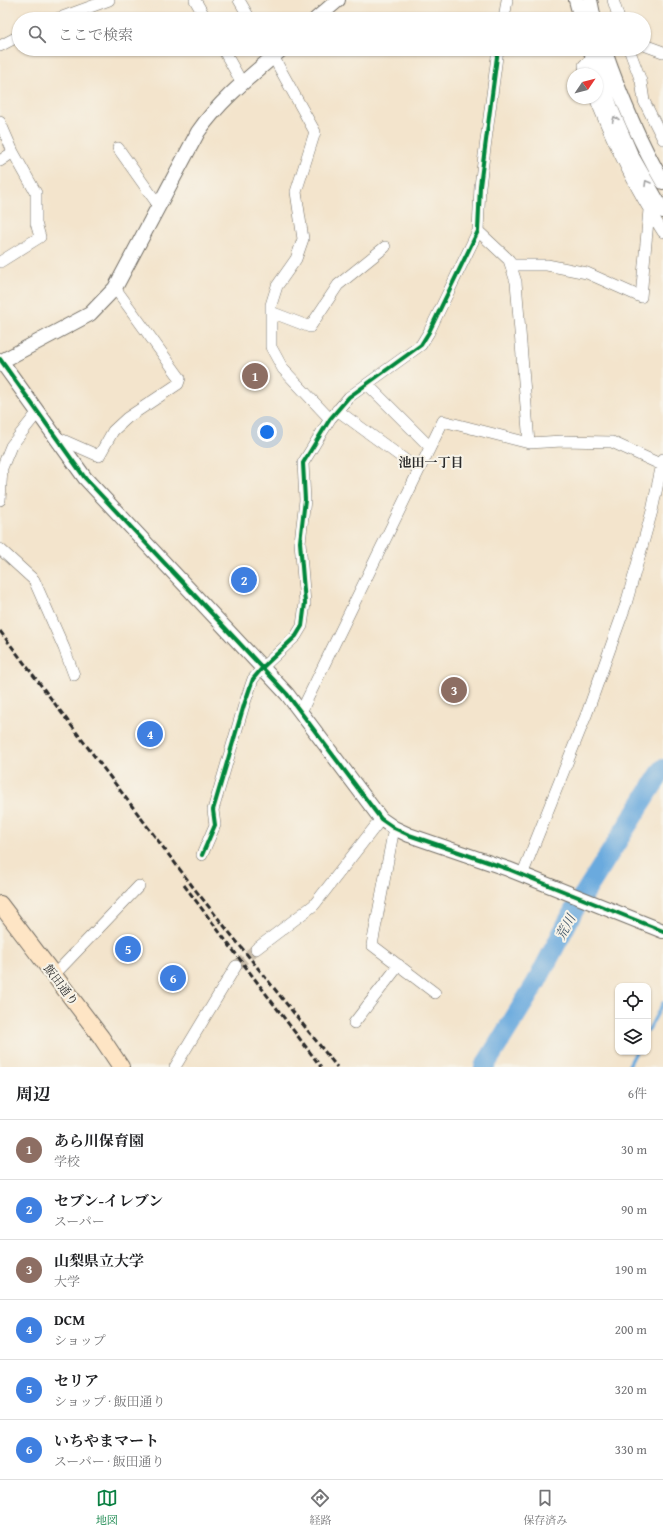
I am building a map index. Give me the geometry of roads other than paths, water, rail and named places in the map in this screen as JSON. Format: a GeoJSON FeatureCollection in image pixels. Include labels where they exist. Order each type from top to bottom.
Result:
{"type":"FeatureCollection","features":[{"type":"Feature","properties":{"kind":"main road","name":"飯田通り"},"geometry":{"type":"LineString","coordinates":[[0,904],[54,974],[121,1067]]}},
{"type":"Feature","properties":{"kind":"street"},"geometry":{"type":"LineString","coordinates":[[70,12],[89,3],[109,0]]}},
{"type":"Feature","properties":{"kind":"street"},"geometry":{"type":"LineString","coordinates":[[195,0],[202,12]]}},
{"type":"Feature","properties":{"kind":"street"},"geometry":{"type":"LineString","coordinates":[[239,0],[246,12]]}},
{"type":"Feature","properties":{"kind":"street"},"geometry":{"type":"LineString","coordinates":[[324,12],[338,0]]}},
{"type":"Feature","properties":{"kind":"street"},"geometry":{"type":"LineString","coordinates":[[505,12],[507,0]]}},
{"type":"Feature","properties":{"kind":"street"},"geometry":{"type":"LineString","coordinates":[[576,0],[579,12]]}},
{"type":"Feature","properties":{"kind":"street"},"geometry":{"type":"LineString","coordinates":[[590,0],[593,12]]}},
{"type":"Feature","properties":{"kind":"street"},"geometry":{"type":"LineString","coordinates":[[613,0],[617,12]]}},
{"type":"Feature","properties":{"kind":"street"},"geometry":{"type":"LineString","coordinates":[[0,46],[12,40]]}},
{"type":"Feature","properties":{"kind":"street"},"geometry":{"type":"LineString","coordinates":[[651,48],[663,52]]}},
{"type":"Feature","properties":{"kind":"street"},"geometry":{"type":"LineString","coordinates":[[227,56],[242,83]]}},
{"type":"Feature","properties":{"kind":"street"},"geometry":{"type":"LineString","coordinates":[[271,56],[213,111],[198,132],[115,288],[90,314],[0,361],[85,478],[263,667],[301,712],[381,819],[394,828],[522,875],[663,931]]}},
{"type":"Feature","properties":{"kind":"street"},"geometry":{"type":"LineString","coordinates":[[277,56],[315,132],[296,192],[303,239],[296,259],[277,286],[271,305],[271,347],[284,369],[334,414],[419,470]]}},
{"type":"Feature","properties":{"kind":"street"},"geometry":{"type":"LineString","coordinates":[[202,855],[216,825],[213,810],[253,679],[263,667],[296,636],[302,626],[305,603],[300,542],[306,500],[303,463],[334,414],[349,397],[421,345],[478,231],[480,186],[497,56]]}},
{"type":"Feature","properties":{"kind":"street"},"geometry":{"type":"LineString","coordinates":[[584,68],[584,65],[589,56]]}},
{"type":"Feature","properties":{"kind":"street"},"geometry":{"type":"LineString","coordinates":[[592,56],[612,112],[656,210],[663,231],[648,230]]}},
{"type":"Feature","properties":{"kind":"street"},"geometry":{"type":"LineString","coordinates":[[606,56],[618,89],[644,150],[663,182]]}},
{"type":"Feature","properties":{"kind":"street"},"geometry":{"type":"LineString","coordinates":[[631,56],[641,81],[644,101],[663,139]]}},
{"type":"Feature","properties":{"kind":"street"},"geometry":{"type":"LineString","coordinates":[[597,104],[614,146],[635,187],[656,210]]}},
{"type":"Feature","properties":{"kind":"street"},"geometry":{"type":"LineString","coordinates":[[0,122],[13,152],[36,193],[36,223],[40,237],[0,262]]}},
{"type":"Feature","properties":{"kind":"street"},"geometry":{"type":"LineString","coordinates":[[118,148],[159,206]]}},
{"type":"Feature","properties":{"kind":"street"},"geometry":{"type":"LineString","coordinates":[[0,161],[13,152]]}},
{"type":"Feature","properties":{"kind":"street"},"geometry":{"type":"LineString","coordinates":[[511,265],[546,265],[587,273],[641,297],[648,230],[656,210]]}},
{"type":"Feature","properties":{"kind":"street"},"geometry":{"type":"LineString","coordinates":[[478,231],[509,260],[516,282],[529,444]]}},
{"type":"Feature","properties":{"kind":"street"},"geometry":{"type":"LineString","coordinates":[[271,312],[310,326],[338,285],[385,247]]}},
{"type":"Feature","properties":{"kind":"street"},"geometry":{"type":"LineString","coordinates":[[56,437],[99,456],[113,431],[127,418],[178,384],[180,378],[115,288]]}},
{"type":"Feature","properties":{"kind":"street"},"geometry":{"type":"LineString","coordinates":[[367,384],[430,447]]}},
{"type":"Feature","properties":{"kind":"street"},"geometry":{"type":"LineString","coordinates":[[0,500],[2,468],[11,446],[38,412]]}},
{"type":"Feature","properties":{"kind":"street"},"geometry":{"type":"LineString","coordinates":[[301,712],[443,421],[529,444],[562,441],[612,442],[662,462],[652,512],[626,604],[587,713],[522,875]]}},
{"type":"Feature","properties":{"kind":"street"},"geometry":{"type":"LineString","coordinates":[[0,549],[34,580],[64,648],[74,675]]}},
{"type":"Feature","properties":{"kind":"street"},"geometry":{"type":"LineString","coordinates":[[256,949],[314,905],[381,819]]}},
{"type":"Feature","properties":{"kind":"street"},"geometry":{"type":"LineString","coordinates":[[394,828],[372,945],[435,993]]}},
{"type":"Feature","properties":{"kind":"street"},"geometry":{"type":"LineString","coordinates":[[54,974],[139,886]]}},
{"type":"Feature","properties":{"kind":"street"},"geometry":{"type":"LineString","coordinates":[[354,1023],[399,965]]}},
{"type":"Feature","properties":{"kind":"street"},"geometry":{"type":"LineString","coordinates":[[175,1067],[236,966]]}},
{"type":"Feature","properties":{"kind":"waterway","name":"荒川"},"geometry":{"type":"LineString","coordinates":[[484,1067],[536,983],[574,910],[663,769]]}},
{"type":"Feature","properties":{"kind":"waterway"},"geometry":{"type":"LineString","coordinates":[[651,1025],[663,1003]]}},
{"type":"Feature","properties":{"kind":"waterway"},"geometry":{"type":"LineString","coordinates":[[628,1067],[634,1055]]}},
{"type":"Feature","properties":{"kind":"tunnel"},"geometry":{"type":"LineString","coordinates":[[236,966],[256,949]]}},
{"type":"Feature","properties":{"kind":"railway"},"geometry":{"type":"LineString","coordinates":[[0,631],[193,887],[337,1067]]}},
{"type":"Feature","properties":{"kind":"railway"},"geometry":{"type":"LineString","coordinates":[[184,885],[321,1067]]}},
{"type":"Feature","properties":{"kind":"place","name":"あら川保育園"},"geometry":{"type":"Point","coordinates":[255,376]}},
{"type":"Feature","properties":{"kind":"place","name":"セブン-イレブン"},"geometry":{"type":"Point","coordinates":[244,580]}},
{"type":"Feature","properties":{"kind":"place","name":"山梨県立大学"},"geometry":{"type":"Point","coordinates":[454,690]}},
{"type":"Feature","properties":{"kind":"place","name":"DCM"},"geometry":{"type":"Point","coordinates":[150,734]}},
{"type":"Feature","properties":{"kind":"place","name":"セリア"},"geometry":{"type":"Point","coordinates":[128,949]}},
{"type":"Feature","properties":{"kind":"place","name":"いちやまマート"},"geometry":{"type":"Point","coordinates":[173,978]}},
{"type":"Feature","properties":{"kind":"district","name":"池田一丁目"},"geometry":{"type":"Point","coordinates":[431,462]}}]}
